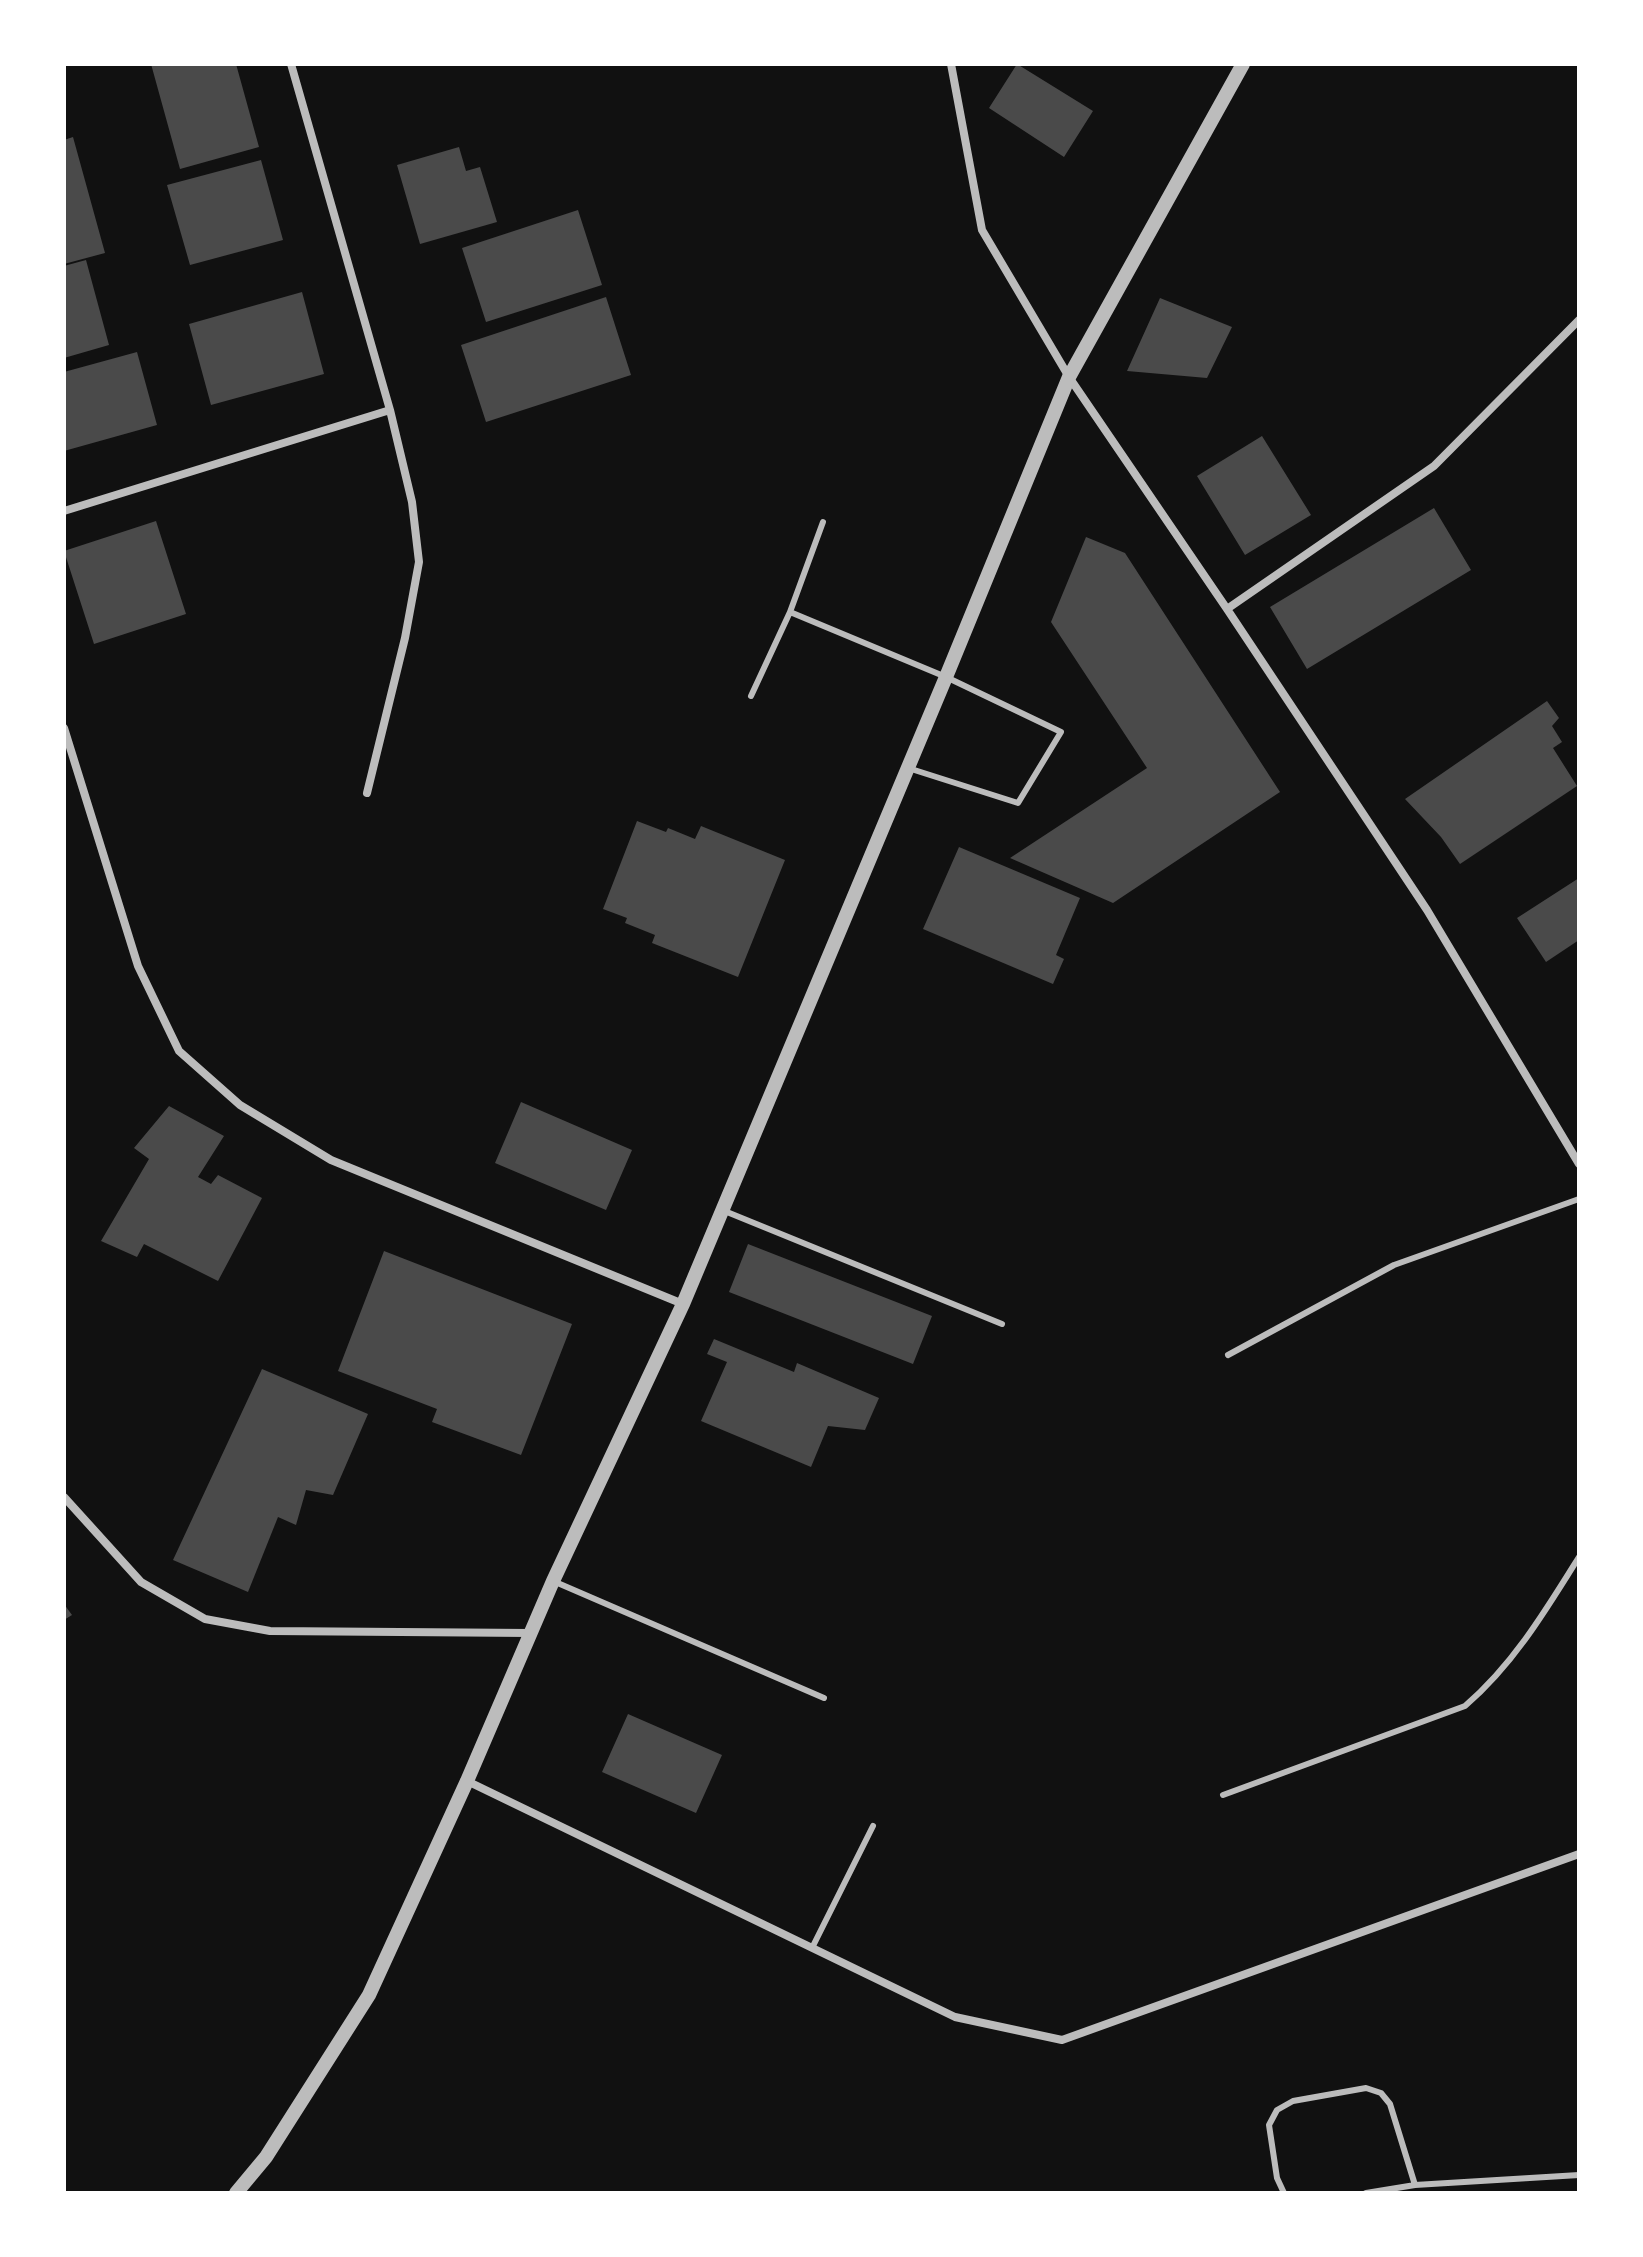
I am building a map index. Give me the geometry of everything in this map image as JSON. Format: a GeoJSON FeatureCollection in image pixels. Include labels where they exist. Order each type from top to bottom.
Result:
{"type":"FeatureCollection","features":[{"type":"Feature","properties":{"kind":"street"},"geometry":{"type":"LineString","coordinates":[[291,64],[390,410],[412,502],[419,562],[405,638],[367,793]]}},
{"type":"Feature","properties":{"kind":"street"},"geometry":{"type":"LineString","coordinates":[[951,64],[982,230],[1069,377],[1427,910],[1579,1164]]}},
{"type":"Feature","properties":{"kind":"street"},"geometry":{"type":"LineString","coordinates":[[236,2193],[266,2157],[369,1995],[467,1781],[553,1581],[683,1304],[1069,377],[1243,64]]}},
{"type":"Feature","properties":{"kind":"street"},"geometry":{"type":"LineString","coordinates":[[1227,609],[1434,466],[1579,320]]}},
{"type":"Feature","properties":{"kind":"street"},"geometry":{"type":"LineString","coordinates":[[64,511],[390,410]]}},
{"type":"Feature","properties":{"kind":"street"},"geometry":{"type":"LineString","coordinates":[[64,728],[138,966],[179,1051],[240,1105],[331,1160],[683,1304]]}},
{"type":"Feature","properties":{"kind":"street"},"geometry":{"type":"LineString","coordinates":[[64,1497],[141,1582],[205,1619],[270,1631],[531,1633]]}},
{"type":"Feature","properties":{"kind":"street"},"geometry":{"type":"LineString","coordinates":[[467,1781],[955,2017],[1062,2040],[1579,1854]]}},
{"type":"Feature","properties":{"kind":"lane"},"geometry":{"type":"LineString","coordinates":[[751,696],[790,612],[823,522]]}},
{"type":"Feature","properties":{"kind":"lane"},"geometry":{"type":"LineString","coordinates":[[790,612],[946,677],[1061,732],[1018,803],[908,768]]}},
{"type":"Feature","properties":{"kind":"lane"},"geometry":{"type":"LineString","coordinates":[[1228,1355],[1394,1265],[1579,1199]]}},
{"type":"Feature","properties":{"kind":"lane"},"geometry":{"type":"LineString","coordinates":[[722,1210],[1002,1324]]}},
{"type":"Feature","properties":{"kind":"lane"},"geometry":{"type":"LineString","coordinates":[[1223,1795],[1465,1706],[1492,1683],[1579,1557]]}},
{"type":"Feature","properties":{"kind":"lane"},"geometry":{"type":"LineString","coordinates":[[553,1581],[824,1698]]}},
{"type":"Feature","properties":{"kind":"lane"},"geometry":{"type":"LineString","coordinates":[[812,1948],[873,1826]]}},
{"type":"Feature","properties":{"kind":"lane"},"geometry":{"type":"LineString","coordinates":[[1284,2193],[1277,2178],[1269,2125],[1277,2110],[1293,2101],[1366,2088],[1381,2093],[1390,2104],[1415,2185]]}},
{"type":"Feature","properties":{"kind":"lane"},"geometry":{"type":"LineString","coordinates":[[1366,2193],[1415,2185],[1579,2175]]}},
{"type":"Feature","properties":{"kind":"building"},"geometry":{"type":"Polygon","coordinates":[[[151,64],[236,64],[259,147],[180,169],[151,64]]]}},
{"type":"Feature","properties":{"kind":"building"},"geometry":{"type":"Polygon","coordinates":[[[1017,64],[1093,111],[1064,157],[989,108],[1017,64]]]}},
{"type":"Feature","properties":{"kind":"building"},"geometry":{"type":"Polygon","coordinates":[[[73,137],[105,253],[64,264],[64,140],[73,137]]]}},
{"type":"Feature","properties":{"kind":"building"},"geometry":{"type":"Polygon","coordinates":[[[459,147],[466,171],[480,167],[497,222],[420,244],[397,165],[459,147]]]}},
{"type":"Feature","properties":{"kind":"building"},"geometry":{"type":"Polygon","coordinates":[[[261,160],[283,240],[190,265],[167,185],[261,160]]]}},
{"type":"Feature","properties":{"kind":"building"},"geometry":{"type":"Polygon","coordinates":[[[578,210],[602,285],[486,322],[462,248],[578,210]]]}},
{"type":"Feature","properties":{"kind":"building"},"geometry":{"type":"Polygon","coordinates":[[[86,260],[109,345],[64,358],[64,266],[86,260]]]}},
{"type":"Feature","properties":{"kind":"building"},"geometry":{"type":"Polygon","coordinates":[[[302,292],[324,374],[211,405],[189,324],[302,292]]]}},
{"type":"Feature","properties":{"kind":"building"},"geometry":{"type":"Polygon","coordinates":[[[606,297],[631,375],[486,422],[461,345],[606,297]]]}},
{"type":"Feature","properties":{"kind":"building"},"geometry":{"type":"Polygon","coordinates":[[[1160,298],[1232,327],[1207,378],[1127,371],[1160,298]]]}},
{"type":"Feature","properties":{"kind":"building"},"geometry":{"type":"Polygon","coordinates":[[[137,352],[157,425],[64,451],[64,372],[137,352]]]}},
{"type":"Feature","properties":{"kind":"building"},"geometry":{"type":"Polygon","coordinates":[[[1262,436],[1311,515],[1245,555],[1197,476],[1262,436]]]}},
{"type":"Feature","properties":{"kind":"building"},"geometry":{"type":"Polygon","coordinates":[[[1434,508],[1471,570],[1307,669],[1270,607],[1434,508]]]}},
{"type":"Feature","properties":{"kind":"building"},"geometry":{"type":"Polygon","coordinates":[[[156,521],[186,614],[94,644],[64,551],[156,521]]]}},
{"type":"Feature","properties":{"kind":"building"},"geometry":{"type":"Polygon","coordinates":[[[1086,537],[1125,553],[1280,792],[1113,903],[1010,858],[1147,768],[1051,622],[1086,537]]]}},
{"type":"Feature","properties":{"kind":"building"},"geometry":{"type":"Polygon","coordinates":[[[1547,701],[1559,718],[1552,726],[1562,742],[1553,748],[1577,786],[1460,864],[1441,837],[1405,799],[1547,701]]]}},
{"type":"Feature","properties":{"kind":"building"},"geometry":{"type":"Polygon","coordinates":[[[637,821],[666,832],[668,828],[695,839],[701,826],[785,860],[738,977],[652,943],[655,935],[625,923],[627,918],[603,909],[637,821]]]}},
{"type":"Feature","properties":{"kind":"building"},"geometry":{"type":"Polygon","coordinates":[[[959,847],[1080,898],[1056,955],[1064,959],[1053,984],[923,929],[959,847]]]}},
{"type":"Feature","properties":{"kind":"building"},"geometry":{"type":"Polygon","coordinates":[[[1579,878],[1579,940],[1546,962],[1517,918],[1579,878]]]}},
{"type":"Feature","properties":{"kind":"building"},"geometry":{"type":"Polygon","coordinates":[[[521,1102],[632,1150],[606,1210],[495,1163],[521,1102]]]}},
{"type":"Feature","properties":{"kind":"building"},"geometry":{"type":"Polygon","coordinates":[[[169,1106],[224,1136],[198,1177],[211,1184],[218,1175],[262,1198],[218,1281],[144,1244],[137,1257],[101,1241],[149,1159],[134,1148],[169,1106]]]}},
{"type":"Feature","properties":{"kind":"building"},"geometry":{"type":"Polygon","coordinates":[[[748,1244],[932,1316],[913,1364],[729,1292],[748,1244]]]}},
{"type":"Feature","properties":{"kind":"building"},"geometry":{"type":"Polygon","coordinates":[[[384,1251],[572,1324],[521,1455],[432,1422],[437,1409],[338,1371],[384,1251]]]}},
{"type":"Feature","properties":{"kind":"building"},"geometry":{"type":"Polygon","coordinates":[[[714,1339],[794,1372],[797,1363],[879,1398],[865,1430],[828,1426],[811,1467],[701,1421],[727,1362],[707,1354],[714,1339]]]}},
{"type":"Feature","properties":{"kind":"building"},"geometry":{"type":"Polygon","coordinates":[[[262,1369],[368,1414],[333,1495],[306,1490],[296,1525],[278,1517],[248,1592],[173,1560],[262,1369]]]}},
{"type":"Feature","properties":{"kind":"building"},"geometry":{"type":"Polygon","coordinates":[[[64,1604],[72,1615],[64,1620],[64,1604]]]}},
{"type":"Feature","properties":{"kind":"building"},"geometry":{"type":"Polygon","coordinates":[[[628,1714],[722,1755],[696,1813],[602,1772],[628,1714]]]}}]}
